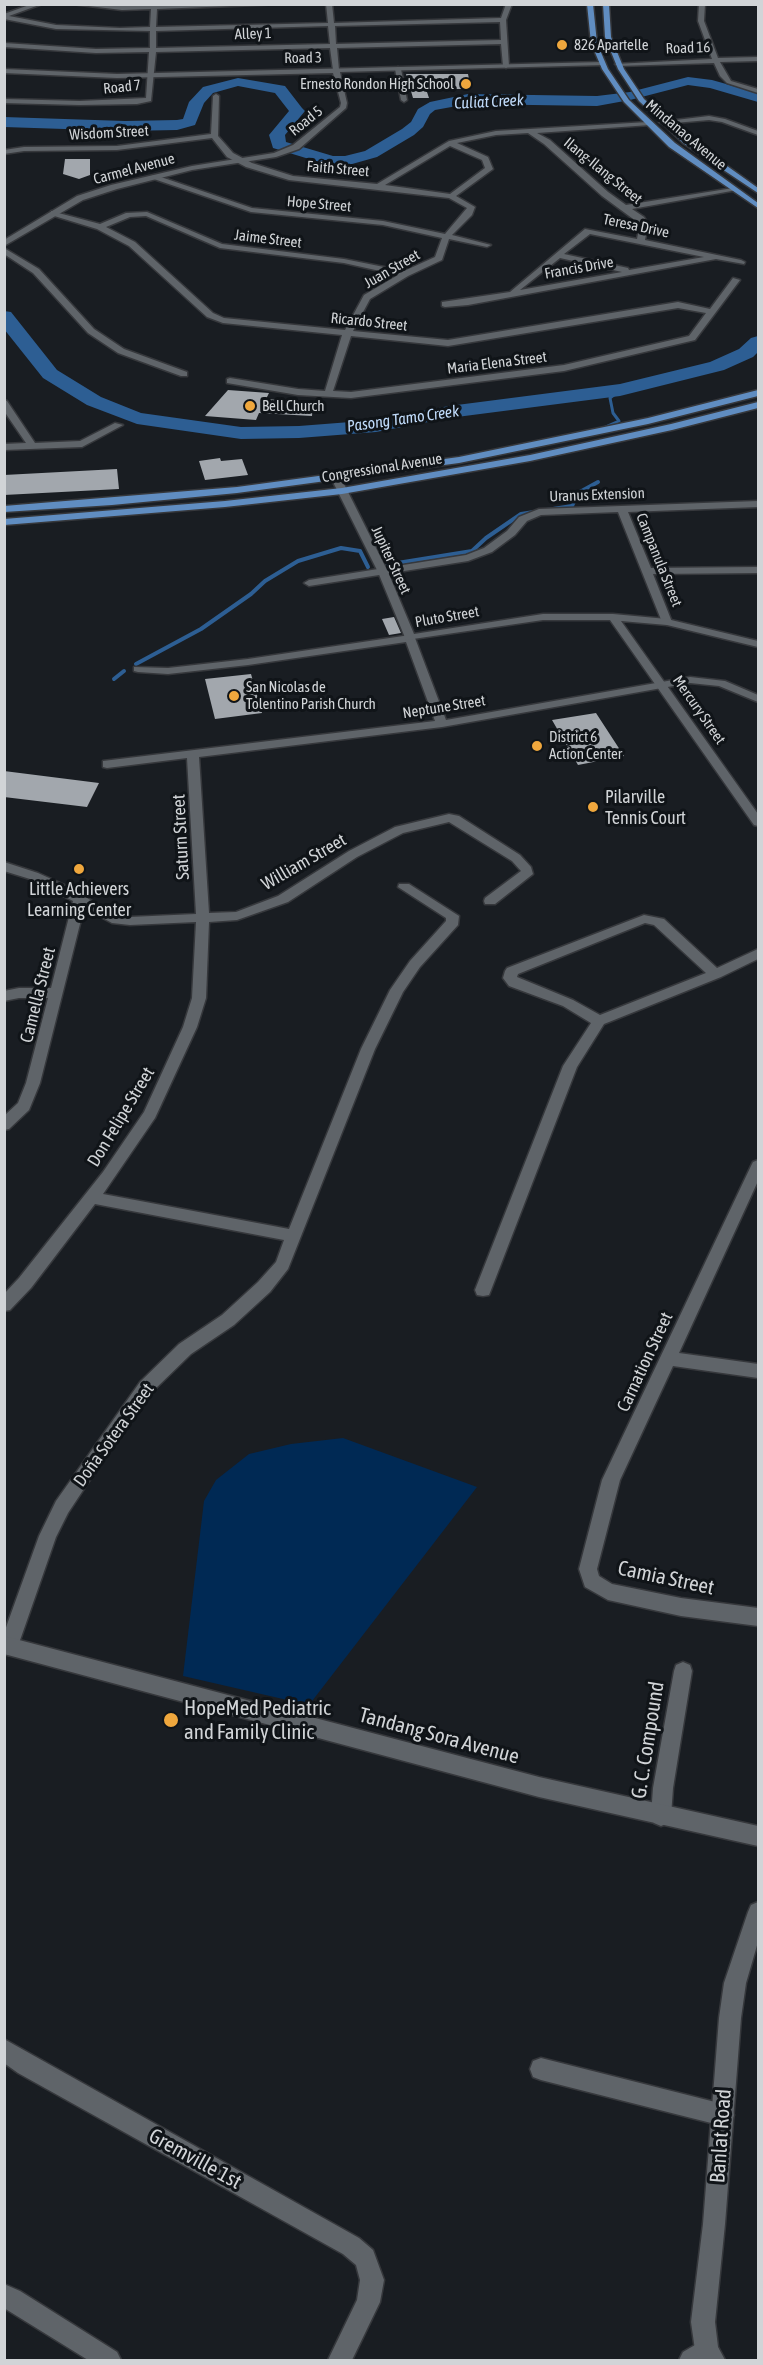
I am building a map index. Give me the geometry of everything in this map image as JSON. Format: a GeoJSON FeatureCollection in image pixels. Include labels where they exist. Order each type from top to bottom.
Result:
{"type":"FeatureCollection","features":[{"type":"Feature","properties":{"kind":"main road","name":"Mindanao Avenue"},"geometry":{"type":"LineString","coordinates":[[606,4],[608,37],[618,64],[631,88],[663,122],[713,161],[759,191]]}},
{"type":"Feature","properties":{"kind":"main road","name":"Mindanao Avenue"},"geometry":{"type":"LineString","coordinates":[[590,8],[594,43],[602,64],[626,101],[648,124],[691,160],[758,206]]}},
{"type":"Feature","properties":{"kind":"main road"},"geometry":{"type":"LineString","coordinates":[[590,8],[605,13]]}},
{"type":"Feature","properties":{"kind":"main road","name":"Congressional Avenue"},"geometry":{"type":"LineString","coordinates":[[4,509],[172,497],[336,478],[459,460],[584,435],[759,393]]}},
{"type":"Feature","properties":{"kind":"main road","name":"Congressional Avenue"},"geometry":{"type":"LineString","coordinates":[[4,522],[225,504],[342,490],[530,458],[664,429],[759,405]]}},
{"type":"Feature","properties":{"kind":"street"},"geometry":{"type":"LineString","coordinates":[[4,16],[39,4]]}},
{"type":"Feature","properties":{"kind":"street"},"geometry":{"type":"LineString","coordinates":[[75,4],[154,6],[278,4]]}},
{"type":"Feature","properties":{"kind":"street"},"geometry":{"type":"LineString","coordinates":[[329,4],[336,70]]}},
{"type":"Feature","properties":{"kind":"street"},"geometry":{"type":"LineString","coordinates":[[506,66],[502,42],[503,20],[509,4]]}},
{"type":"Feature","properties":{"kind":"street"},"geometry":{"type":"LineString","coordinates":[[702,4],[702,26],[715,61],[726,80],[759,91]]}},
{"type":"Feature","properties":{"kind":"street","name":"Road 7"},"geometry":{"type":"LineString","coordinates":[[4,100],[80,103],[149,100],[154,6]]}},
{"type":"Feature","properties":{"kind":"street"},"geometry":{"type":"LineString","coordinates":[[4,16],[56,27],[153,29],[503,20]]}},
{"type":"Feature","properties":{"kind":"street","name":"Alley 1"},"geometry":{"type":"LineString","coordinates":[[4,45],[67,51],[153,51],[502,42]]}},
{"type":"Feature","properties":{"kind":"street","name":"Road 16"},"geometry":{"type":"LineString","coordinates":[[618,64],[759,59]]}},
{"type":"Feature","properties":{"kind":"street","name":"Road 3"},"geometry":{"type":"LineString","coordinates":[[4,71],[81,76],[602,64]]}},
{"type":"Feature","properties":{"kind":"street"},"geometry":{"type":"LineString","coordinates":[[398,69],[405,100]]}},
{"type":"Feature","properties":{"kind":"street","name":"Road 5"},"geometry":{"type":"LineString","coordinates":[[283,153],[296,147],[343,108],[344,103],[336,70]]}},
{"type":"Feature","properties":{"kind":"street"},"geometry":{"type":"LineString","coordinates":[[214,136],[216,96]]}},
{"type":"Feature","properties":{"kind":"street"},"geometry":{"type":"LineString","coordinates":[[663,122],[716,119],[759,133]]}},
{"type":"Feature","properties":{"kind":"street"},"geometry":{"type":"LineString","coordinates":[[378,186],[448,143],[496,133],[648,124]]}},
{"type":"Feature","properties":{"kind":"street","name":"Ilang-Ilang Street"},"geometry":{"type":"LineString","coordinates":[[529,131],[547,142],[623,208],[634,214],[644,224],[641,240]]}},
{"type":"Feature","properties":{"kind":"street","name":"Wisdom Street"},"geometry":{"type":"LineString","coordinates":[[4,152],[24,149],[117,148],[214,136]]}},
{"type":"Feature","properties":{"kind":"street","name":"Faith Street"},"geometry":{"type":"LineString","coordinates":[[214,136],[223,148],[240,161],[292,177],[451,196]]}},
{"type":"Feature","properties":{"kind":"street"},"geometry":{"type":"LineString","coordinates":[[446,237],[469,213],[471,207],[451,196],[489,169],[485,159],[448,143]]}},
{"type":"Feature","properties":{"kind":"street","name":"Carmel Avenue"},"geometry":{"type":"LineString","coordinates":[[4,244],[80,198],[152,177],[283,153]]}},
{"type":"Feature","properties":{"kind":"street","name":"Hope Street"},"geometry":{"type":"LineString","coordinates":[[152,177],[251,210],[383,224],[487,245]]}},
{"type":"Feature","properties":{"kind":"street"},"geometry":{"type":"LineString","coordinates":[[623,208],[733,190]]}},
{"type":"Feature","properties":{"kind":"street","name":"Ricardo Street"},"geometry":{"type":"LineString","coordinates":[[54,213],[100,227],[132,244],[214,318],[348,334],[460,343],[678,305],[713,312]]}},
{"type":"Feature","properties":{"kind":"street","name":"Jaime Street"},"geometry":{"type":"LineString","coordinates":[[100,227],[129,215],[147,214],[220,246],[344,261],[405,274]]}},
{"type":"Feature","properties":{"kind":"street","name":"Teresa Drive"},"geometry":{"type":"LineString","coordinates":[[511,293],[588,231],[741,262]]}},
{"type":"Feature","properties":{"kind":"street","name":"Juan Street"},"geometry":{"type":"LineString","coordinates":[[328,394],[348,334],[368,297],[405,274],[439,258],[446,237]]}},
{"type":"Feature","properties":{"kind":"street"},"geometry":{"type":"LineString","coordinates":[[4,250],[36,271],[91,331],[121,351],[184,374]]}},
{"type":"Feature","properties":{"kind":"street"},"geometry":{"type":"LineString","coordinates":[[558,255],[634,272]]}},
{"type":"Feature","properties":{"kind":"street","name":"Francis Drive"},"geometry":{"type":"LineString","coordinates":[[445,304],[468,302],[716,257]]}},
{"type":"Feature","properties":{"kind":"street","name":"Maria Elena Street"},"geometry":{"type":"LineString","coordinates":[[230,381],[328,394],[363,394],[564,368],[692,338],[736,280]]}},
{"type":"Feature","properties":{"kind":"street"},"geometry":{"type":"LineString","coordinates":[[4,403],[32,446]]}},
{"type":"Feature","properties":{"kind":"street"},"geometry":{"type":"LineString","coordinates":[[4,447],[89,442],[118,424]]}},
{"type":"Feature","properties":{"kind":"street","name":"Jupiter Street"},"geometry":{"type":"LineString","coordinates":[[336,478],[383,572],[442,724]]}},
{"type":"Feature","properties":{"kind":"street","name":"Uranus Extension"},"geometry":{"type":"LineString","coordinates":[[309,584],[442,564],[478,554],[499,543],[523,519],[535,513],[759,504]]}},
{"type":"Feature","properties":{"kind":"street","name":"Campanula Street"},"geometry":{"type":"LineString","coordinates":[[622,509],[667,621]]}},
{"type":"Feature","properties":{"kind":"street"},"geometry":{"type":"LineString","coordinates":[[648,572],[759,570]]}},
{"type":"Feature","properties":{"kind":"street","name":"Pluto Street"},"geometry":{"type":"LineString","coordinates":[[138,669],[168,671],[248,662],[543,617],[613,617],[667,621],[759,644]]}},
{"type":"Feature","properties":{"kind":"street","name":"Mercury Street"},"geometry":{"type":"LineString","coordinates":[[613,617],[759,822]]}},
{"type":"Feature","properties":{"kind":"street","name":"Neptune Street"},"geometry":{"type":"LineString","coordinates":[[107,764],[442,724],[663,685],[705,680],[721,683],[759,699]]}},
{"type":"Feature","properties":{"kind":"street","name":"Saturn Street"},"geometry":{"type":"LineString","coordinates":[[193,754],[203,918]]}},
{"type":"Feature","properties":{"kind":"street","name":"William Street"},"geometry":{"type":"LineString","coordinates":[[4,866],[34,876],[112,919],[130,921],[237,916],[283,899],[353,854],[399,830],[443,818],[455,819],[516,858],[527,870],[527,874],[490,901]]}},
{"type":"Feature","properties":{"kind":"street","name":"Doña Sotera Street"},"geometry":{"type":"LineString","coordinates":[[7,1645],[48,1536],[62,1507],[107,1440],[146,1387],[185,1349],[228,1320],[264,1287],[282,1264],[368,1048],[397,990],[415,964],[454,919],[453,916],[404,887]]}},
{"type":"Feature","properties":{"kind":"street","name":"Camella Street"},"geometry":{"type":"LineString","coordinates":[[4,1125],[24,1106],[29,1095],[80,900]]}},
{"type":"Feature","properties":{"kind":"street","name":"Don Felipe Street"},"geometry":{"type":"LineString","coordinates":[[4,1305],[92,1198],[150,1114],[190,1027],[199,998],[203,918]]}},
{"type":"Feature","properties":{"kind":"street"},"geometry":{"type":"LineString","coordinates":[[598,1021],[568,1003],[514,983],[510,978],[512,971],[644,920],[652,919],[659,922],[716,974]]}},
{"type":"Feature","properties":{"kind":"street"},"geometry":{"type":"LineString","coordinates":[[483,1290],[530,1164],[570,1066],[598,1021],[716,974],[759,954]]}},
{"type":"Feature","properties":{"kind":"street"},"geometry":{"type":"LineString","coordinates":[[4,996],[19,993],[57,993]]}},
{"type":"Feature","properties":{"kind":"street","name":"Carnation Street"},"geometry":{"type":"LineString","coordinates":[[591,1581],[588,1569],[611,1480],[759,1166]]}},
{"type":"Feature","properties":{"kind":"street"},"geometry":{"type":"LineString","coordinates":[[92,1198],[295,1236]]}},
{"type":"Feature","properties":{"kind":"street"},"geometry":{"type":"LineString","coordinates":[[668,1358],[759,1371]]}},
{"type":"Feature","properties":{"kind":"street","name":"Camia Street"},"geometry":{"type":"LineString","coordinates":[[591,1581],[608,1592],[681,1607],[759,1617]]}},
{"type":"Feature","properties":{"kind":"street","name":"Tandang Sora Avenue"},"geometry":{"type":"LineString","coordinates":[[7,1645],[539,1787],[759,1836]]}},
{"type":"Feature","properties":{"kind":"street","name":"G. C. Compound"},"geometry":{"type":"LineString","coordinates":[[661,1816],[663,1788],[683,1671]]}},
{"type":"Feature","properties":{"kind":"street","name":"Banlat Road"},"geometry":{"type":"LineString","coordinates":[[704,2357],[703,2322],[735,1983],[759,1912]]}},
{"type":"Feature","properties":{"kind":"street","name":"Gremville 1st"},"geometry":{"type":"LineString","coordinates":[[4,2050],[26,2065],[351,2246],[365,2258],[372,2280],[368,2302],[340,2361]]}},
{"type":"Feature","properties":{"kind":"street"},"geometry":{"type":"LineString","coordinates":[[541,2069],[723,2115]]}},
{"type":"Feature","properties":{"kind":"street"},"geometry":{"type":"LineString","coordinates":[[4,2296],[108,2361]]}},
{"type":"Feature","properties":{"kind":"shaded area"},"geometry":{"type":"Polygon","coordinates":[[[343,1438],[477,1487],[309,1705],[183,1676],[204,1501],[216,1480],[249,1454],[291,1444],[343,1438]]]}},
{"type":"Feature","properties":{"kind":"building"},"geometry":{"type":"Polygon","coordinates":[[[406,74],[468,74],[471,89],[426,89],[429,98],[413,98],[406,74]]]}},
{"type":"Feature","properties":{"kind":"building"},"geometry":{"type":"Polygon","coordinates":[[[65,159],[90,159],[90,175],[79,179],[63,174],[65,159]]]}},
{"type":"Feature","properties":{"kind":"building","name":"Bell Church"},"geometry":{"type":"Polygon","coordinates":[[[228,390],[269,393],[266,399],[313,403],[312,416],[259,413],[256,420],[205,416],[228,390]]]}},
{"type":"Feature","properties":{"kind":"building"},"geometry":{"type":"Polygon","coordinates":[[[220,458],[221,461],[242,459],[248,475],[205,480],[199,461],[220,458]]]}},
{"type":"Feature","properties":{"kind":"building"},"geometry":{"type":"Polygon","coordinates":[[[117,469],[119,489],[4,495],[4,475],[117,469]]]}},
{"type":"Feature","properties":{"kind":"building"},"geometry":{"type":"Polygon","coordinates":[[[394,617],[401,633],[389,635],[382,619],[394,617]]]}},
{"type":"Feature","properties":{"kind":"building","name":"San Nicolas de Tolentino Parish Church"},"geometry":{"type":"Polygon","coordinates":[[[251,674],[262,713],[215,719],[205,679],[251,674]]]}},
{"type":"Feature","properties":{"kind":"building"},"geometry":{"type":"Polygon","coordinates":[[[596,713],[624,756],[578,765],[552,720],[596,713]]]}},
{"type":"Feature","properties":{"kind":"building"},"geometry":{"type":"Polygon","coordinates":[[[4,771],[99,783],[87,807],[4,797],[4,771]]]}},
{"type":"Feature","properties":{"kind":"waterway","name":"Culiat Creek"},"geometry":{"type":"LineString","coordinates":[[4,122],[125,126],[177,125],[190,122],[197,102],[208,90],[238,82],[280,89],[297,111],[277,135],[279,145],[332,161],[345,161],[371,154],[408,132],[418,124],[423,112],[430,107],[468,99],[597,101],[630,96],[688,81],[712,84],[758,98]]}},
{"type":"Feature","properties":{"kind":"waterway","name":"Pasong Tamo Creek"},"geometry":{"type":"LineString","coordinates":[[4,316],[50,374],[94,401],[137,418],[241,433],[299,432],[376,426],[449,412],[620,390],[717,366],[746,353],[758,342]]}},
{"type":"Feature","properties":{"kind":"waterway"},"geometry":{"type":"LineString","coordinates":[[603,428],[619,421],[613,413],[610,398],[620,390]]}},
{"type":"Feature","properties":{"kind":"waterway"},"geometry":{"type":"LineString","coordinates":[[385,565],[472,551],[486,538],[521,514],[572,506],[578,493],[598,482]]}},
{"type":"Feature","properties":{"kind":"waterway"},"geometry":{"type":"LineString","coordinates":[[136,664],[201,629],[251,594],[265,581],[298,561],[341,548],[360,551],[368,567]]}},
{"type":"Feature","properties":{"kind":"waterway"},"geometry":{"type":"LineString","coordinates":[[114,679],[124,671]]}},
{"type":"Feature","properties":{"kind":"place","name":"826 Apartelle"},"geometry":{"type":"Point","coordinates":[562,45]}},
{"type":"Feature","properties":{"kind":"place","name":"Ernesto Rondon High School"},"geometry":{"type":"Point","coordinates":[466,84]}},
{"type":"Feature","properties":{"kind":"place","name":"Bell Church"},"geometry":{"type":"Point","coordinates":[250,406]}},
{"type":"Feature","properties":{"kind":"place","name":"San Nicolas de Tolentino Parish Church"},"geometry":{"type":"Point","coordinates":[234,696]}},
{"type":"Feature","properties":{"kind":"place","name":"District 6 Action Center"},"geometry":{"type":"Point","coordinates":[537,746]}},
{"type":"Feature","properties":{"kind":"place","name":"Pilarville Tennis Court"},"geometry":{"type":"Point","coordinates":[593,807]}},
{"type":"Feature","properties":{"kind":"place","name":"Little Achievers Learning Center"},"geometry":{"type":"Point","coordinates":[79,869]}},
{"type":"Feature","properties":{"kind":"place","name":"HopeMed Pediatric and Family Clinic"},"geometry":{"type":"Point","coordinates":[171,1720]}}]}
